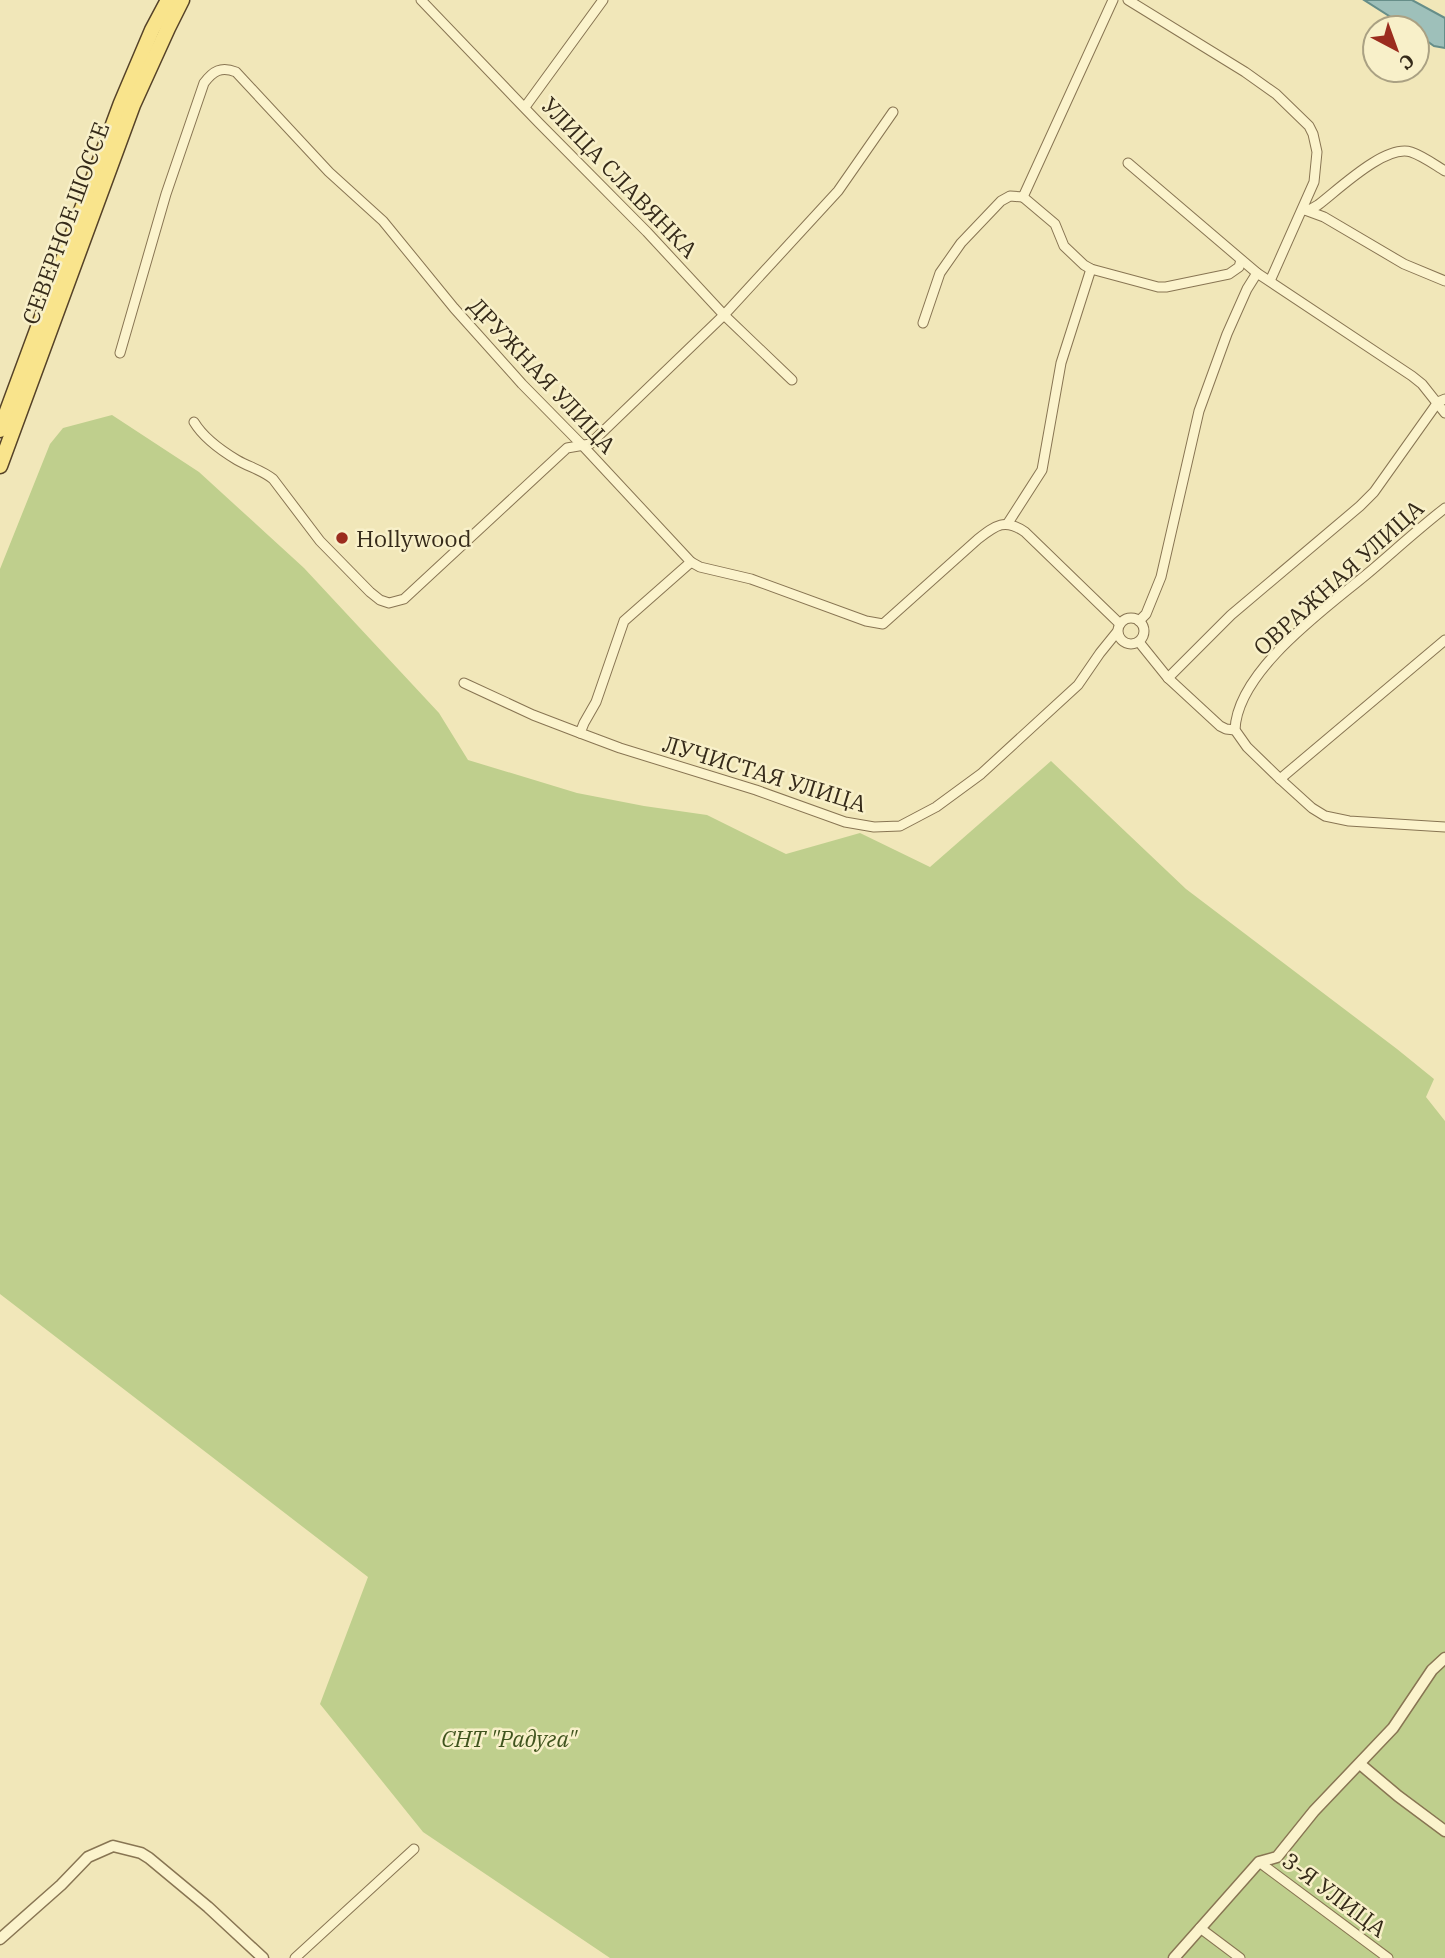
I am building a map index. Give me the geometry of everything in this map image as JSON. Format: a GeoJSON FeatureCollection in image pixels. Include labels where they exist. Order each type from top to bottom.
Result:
{"type":"FeatureCollection","features":[{"type":"Feature","properties":{"kind":"main road","name":"СЕВЕРНОЕ ШОССЕ"},"geometry":{"type":"LineString","coordinates":[[0,430],[121,103],[152,30],[168,0]]}},
{"type":"Feature","properties":{"kind":"main road","name":"СЕВЕРНОЕ ШОССЕ"},"geometry":{"type":"LineString","coordinates":[[0,466],[133,105],[182,0]]}},
{"type":"Feature","properties":{"kind":"street"},"geometry":{"type":"LineString","coordinates":[[526,107],[603,0]]}},
{"type":"Feature","properties":{"kind":"street"},"geometry":{"type":"LineString","coordinates":[[1023,197],[1113,0]]}},
{"type":"Feature","properties":{"kind":"street"},"geometry":{"type":"LineString","coordinates":[[1128,0],[1245,72],[1276,94],[1309,126],[1316,142],[1317,165],[1314,182],[1270,281]]}},
{"type":"Feature","properties":{"kind":"street","name":"УЛИЦА СЛАВЯНКА"},"geometry":{"type":"LineString","coordinates":[[425,1],[724,315],[792,380]]}},
{"type":"Feature","properties":{"kind":"street","name":"ДРУЖНАЯ УЛИЦА"},"geometry":{"type":"LineString","coordinates":[[120,353],[166,194],[204,83],[212,72],[228,69],[236,72],[329,172],[383,220],[413,260],[522,384],[691,562],[751,579],[866,621],[883,624],[978,539],[999,525],[1008,523]]}},
{"type":"Feature","properties":{"kind":"street"},"geometry":{"type":"LineString","coordinates":[[194,422],[204,435],[237,460],[273,479],[320,541],[370,592],[389,603],[404,599],[567,448],[590,444],[724,315],[838,191],[893,113]]}},
{"type":"Feature","properties":{"kind":"street"},"geometry":{"type":"LineString","coordinates":[[1303,210],[1318,205],[1385,156],[1397,152],[1412,152],[1445,171]]}},
{"type":"Feature","properties":{"kind":"street"},"geometry":{"type":"LineString","coordinates":[[1128,163],[1257,274],[1412,376],[1441,400],[1445,413]]}},
{"type":"Feature","properties":{"kind":"street"},"geometry":{"type":"LineString","coordinates":[[923,323],[940,273],[961,243],[1001,201],[1010,196],[1023,197],[1055,224],[1064,246],[1091,269],[1166,287],[1229,274],[1239,267],[1241,260]]}},
{"type":"Feature","properties":{"kind":"street"},"geometry":{"type":"LineString","coordinates":[[1303,210],[1324,217],[1404,264],[1445,281]]}},
{"type":"Feature","properties":{"kind":"street"},"geometry":{"type":"LineString","coordinates":[[1091,269],[1061,363],[1042,470],[1008,523],[1025,532],[1119,628],[1124,643],[1133,645],[1139,642],[1144,633],[1142,624],[1129,618],[1119,628]]}},
{"type":"Feature","properties":{"kind":"street"},"geometry":{"type":"LineString","coordinates":[[1139,621],[1146,614],[1161,578],[1199,411],[1227,334],[1247,289],[1257,274]]}},
{"type":"Feature","properties":{"kind":"street"},"geometry":{"type":"LineString","coordinates":[[1168,678],[1231,615],[1360,506],[1441,400]]}},
{"type":"Feature","properties":{"kind":"street","name":"ОВРАЖНАЯ УЛИЦА"},"geometry":{"type":"LineString","coordinates":[[1235,730],[1241,706],[1256,677],[1284,644],[1445,508]]}},
{"type":"Feature","properties":{"kind":"street"},"geometry":{"type":"LineString","coordinates":[[580,733],[596,702],[624,621],[691,562]]}},
{"type":"Feature","properties":{"kind":"street","name":"ЛУЧИСТАЯ УЛИЦА"},"geometry":{"type":"LineString","coordinates":[[464,682],[533,715],[620,748],[756,790],[845,822],[874,827],[900,826],[936,807],[981,774],[1078,685],[1119,628]]}},
{"type":"Feature","properties":{"kind":"street"},"geometry":{"type":"LineString","coordinates":[[1280,779],[1445,640]]}},
{"type":"Feature","properties":{"kind":"street"},"geometry":{"type":"LineString","coordinates":[[1139,642],[1168,678],[1220,726],[1235,730],[1247,747],[1280,779],[1325,816],[1337,820],[1445,827]]}},
{"type":"Feature","properties":{"kind":"street"},"geometry":{"type":"LineString","coordinates":[[1174,1958],[1259,1862],[1277,1857],[1314,1811],[1393,1728],[1432,1670],[1445,1658]]}},
{"type":"Feature","properties":{"kind":"street"},"geometry":{"type":"LineString","coordinates":[[1360,1763],[1445,1831]]}},
{"type":"Feature","properties":{"kind":"street"},"geometry":{"type":"LineString","coordinates":[[4,1936],[88,1857],[113,1846],[141,1853],[149,1858],[264,1958]]}},
{"type":"Feature","properties":{"kind":"street"},"geometry":{"type":"LineString","coordinates":[[295,1958],[414,1849]]}},
{"type":"Feature","properties":{"kind":"street","name":"3-Я УЛИЦА"},"geometry":{"type":"LineString","coordinates":[[1259,1862],[1388,1958]]}},
{"type":"Feature","properties":{"kind":"street"},"geometry":{"type":"LineString","coordinates":[[1200,1928],[1240,1958]]}},
{"type":"Feature","properties":{"kind":"green space","name":"СНТ \"Радуга\""},"geometry":{"type":"Polygon","coordinates":[[[112,415],[199,472],[304,568],[439,713],[468,760],[577,793],[707,815],[786,854],[860,833],[930,867],[1051,761],[1186,889],[1434,1079],[1426,1097],[1445,1121],[1445,1958],[610,1958],[423,1832],[320,1704],[368,1577],[0,1294],[0,569],[50,444],[63,428],[112,415]]]}},
{"type":"Feature","properties":{"kind":"water"},"geometry":{"type":"Polygon","coordinates":[[[1364,0],[1412,0],[1445,18],[1445,48],[1431,44],[1431,14],[1386,14],[1364,0]]]}},
{"type":"Feature","properties":{"kind":"place","name":"Hollywood"},"geometry":{"type":"Point","coordinates":[342,538]}}]}
